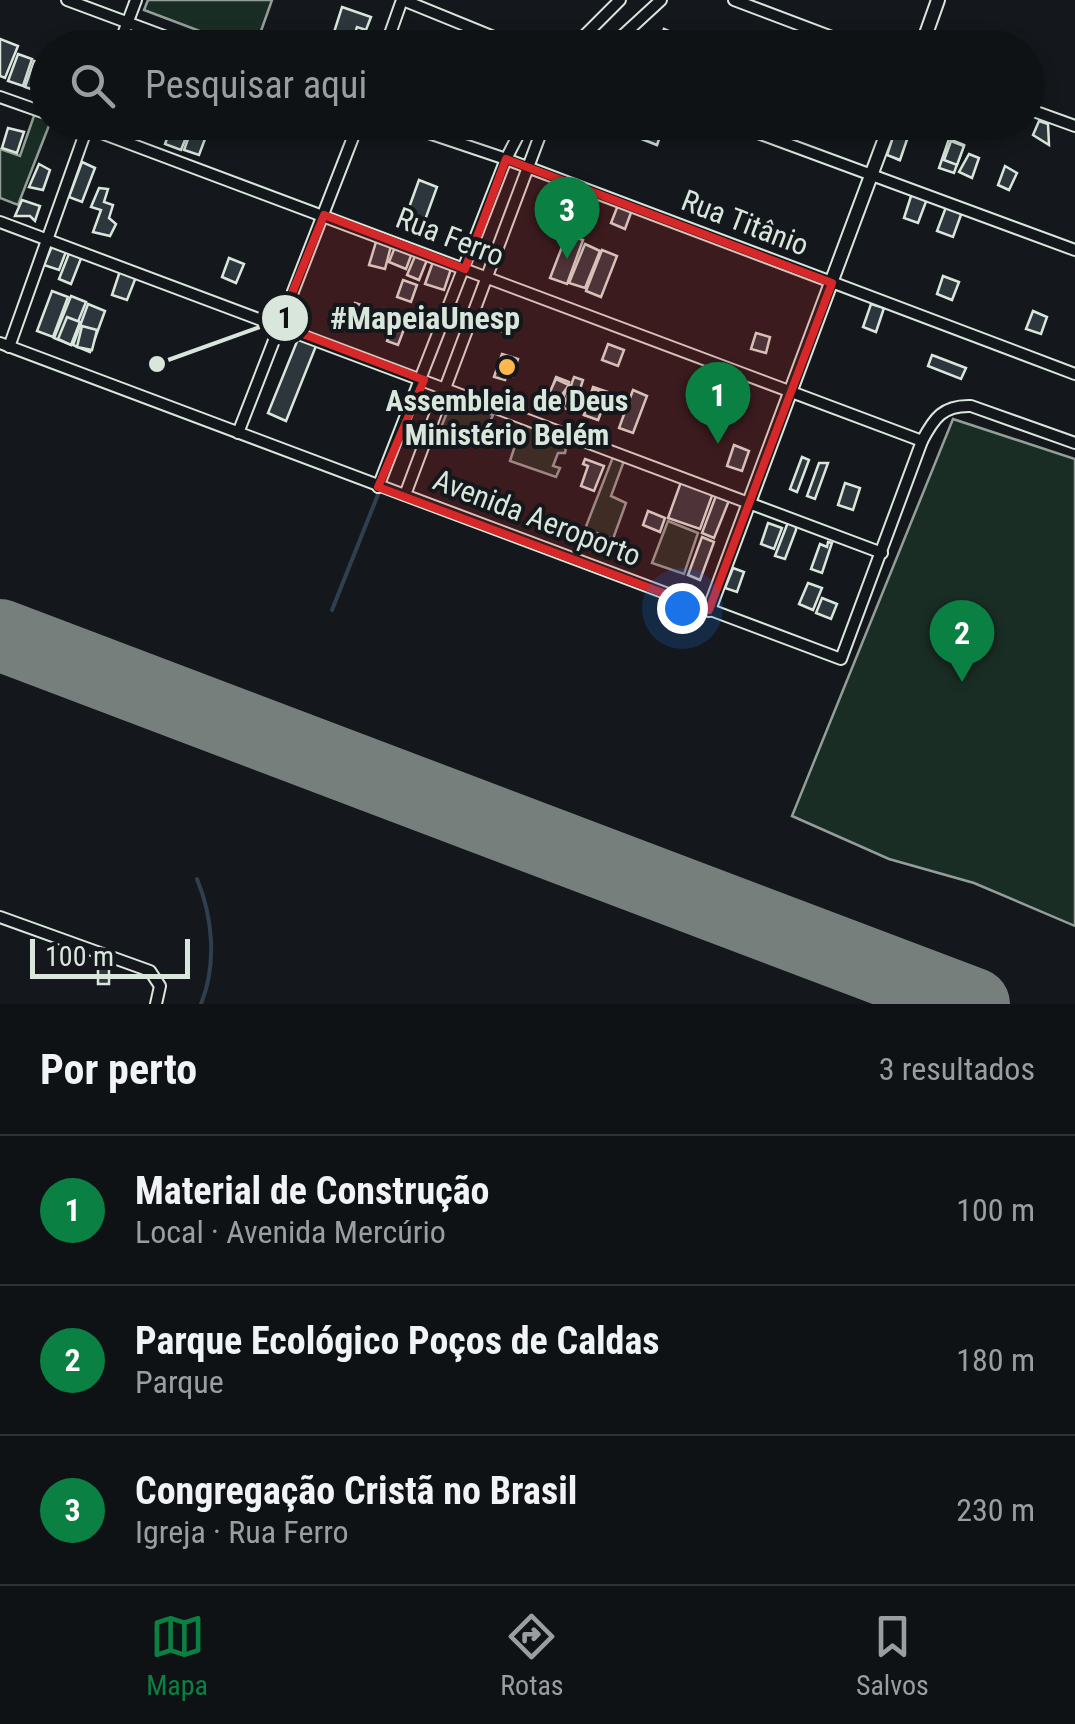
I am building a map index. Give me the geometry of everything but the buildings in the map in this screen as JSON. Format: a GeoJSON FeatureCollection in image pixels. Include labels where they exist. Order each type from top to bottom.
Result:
{"type":"FeatureCollection","features":[{"type":"Feature","properties":{"kind":"street"},"geometry":{"type":"LineString","coordinates":[[67,0],[149,30]]}},
{"type":"Feature","properties":{"kind":"street"},"geometry":{"type":"LineString","coordinates":[[125,30],[136,0]]}},
{"type":"Feature","properties":{"kind":"street"},"geometry":{"type":"LineString","coordinates":[[392,30],[403,0],[476,30]]}},
{"type":"Feature","properties":{"kind":"street"},"geometry":{"type":"LineString","coordinates":[[590,30],[620,0]]}},
{"type":"Feature","properties":{"kind":"street"},"geometry":{"type":"LineString","coordinates":[[629,30],[661,0]]}},
{"type":"Feature","properties":{"kind":"street"},"geometry":{"type":"LineString","coordinates":[[734,0],[813,30]]}},
{"type":"Feature","properties":{"kind":"street"},"geometry":{"type":"LineString","coordinates":[[927,30],[938,0]]}},
{"type":"Feature","properties":{"kind":"street"},"geometry":{"type":"LineString","coordinates":[[0,97],[30,108]]}},
{"type":"Feature","properties":{"kind":"street"},"geometry":{"type":"LineString","coordinates":[[1045,115],[1075,126]]}},
{"type":"Feature","properties":{"kind":"street"},"geometry":{"type":"LineString","coordinates":[[4,345],[82,140]]}},
{"type":"Feature","properties":{"kind":"street","name":"Rua Ferro"},"geometry":{"type":"LineString","coordinates":[[127,140],[922,441]]}},
{"type":"Feature","properties":{"kind":"street"},"geometry":{"type":"LineString","coordinates":[[238,433],[351,140]]}},
{"type":"Feature","properties":{"kind":"street","name":"Rua Titânio"},"geometry":{"type":"LineString","coordinates":[[448,140],[1075,374]]}},
{"type":"Feature","properties":{"kind":"street"},"geometry":{"type":"LineString","coordinates":[[378,487],[516,140]]}},
{"type":"Feature","properties":{"kind":"street"},"geometry":{"type":"LineString","coordinates":[[405,495],[538,140]]}},
{"type":"Feature","properties":{"kind":"street"},"geometry":{"type":"LineString","coordinates":[[777,140],[1075,250]]}},
{"type":"Feature","properties":{"kind":"street"},"geometry":{"type":"LineString","coordinates":[[709,610],[884,140]]}},
{"type":"Feature","properties":{"kind":"street"},"geometry":{"type":"LineString","coordinates":[[0,222],[882,552]]}},
{"type":"Feature","properties":{"kind":"street","name":"Avenida Aeroporto"},"geometry":{"type":"LineString","coordinates":[[4,345],[841,659],[932,422],[953,405],[971,406],[1075,443]]}},
{"type":"Feature","properties":{"kind":"street"},"geometry":{"type":"LineString","coordinates":[[0,917],[156,974],[160,986],[156,1004]]}},
{"type":"Feature","properties":{"kind":"highlighted area"},"geometry":{"type":"Polygon","coordinates":[[[506,159],[832,283],[709,610],[378,487],[424,380],[279,325],[324,215],[465,269],[506,159]]]}},
{"type":"Feature","properties":{"kind":"green space"},"geometry":{"type":"Polygon","coordinates":[[[148,0],[272,0],[261,30],[197,30],[144,10],[148,0]]]}},
{"type":"Feature","properties":{"kind":"green space"},"geometry":{"type":"Polygon","coordinates":[[[30,127],[30,140],[43,140],[18,205],[0,198],[0,149],[20,156],[30,127]]]}},
{"type":"Feature","properties":{"kind":"green space"},"geometry":{"type":"Polygon","coordinates":[[[452,400],[493,415],[479,447],[438,435],[452,400]]]}},
{"type":"Feature","properties":{"kind":"green space"},"geometry":{"type":"Polygon","coordinates":[[[953,419],[1075,459],[1075,926],[974,883],[889,859],[792,816],[953,419]]]}},
{"type":"Feature","properties":{"kind":"green space"},"geometry":{"type":"Polygon","coordinates":[[[522,424],[567,442],[565,453],[558,453],[553,466],[560,468],[556,477],[510,461],[522,424]]]}},
{"type":"Feature","properties":{"kind":"green space"},"geometry":{"type":"Polygon","coordinates":[[[613,457],[624,461],[611,496],[626,503],[613,539],[585,529],[613,457]]]}},
{"type":"Feature","properties":{"kind":"green space"},"geometry":{"type":"Polygon","coordinates":[[[668,521],[698,533],[684,574],[652,563],[668,521]]]}},
{"type":"Feature","properties":{"kind":"waterway"},"geometry":{"type":"LineString","coordinates":[[433,361],[455,304]]}},
{"type":"Feature","properties":{"kind":"waterway"},"geometry":{"type":"LineString","coordinates":[[332,610],[379,492]]}},
{"type":"Feature","properties":{"kind":"waterway"},"geometry":{"type":"LineString","coordinates":[[197,879],[207,909],[211,941],[209,973],[201,1004]]}},
{"type":"Feature","properties":{"kind":"runway"},"geometry":{"type":"LineString","coordinates":[[0,635],[974,1004]]}},
{"type":"Feature","properties":{"kind":"place","name":"Congregação Cristã no Brasil"},"geometry":{"type":"Point","coordinates":[567,259]}},
{"type":"Feature","properties":{"kind":"place","name":"#MapeiaUnesp"},"geometry":{"type":"Point","coordinates":[157,364]}},
{"type":"Feature","properties":{"kind":"place","name":"Assembleia de Deus Ministério Belém"},"geometry":{"type":"Point","coordinates":[507,367]}},
{"type":"Feature","properties":{"kind":"place","name":"Material de Construção"},"geometry":{"type":"Point","coordinates":[718,444]}},
{"type":"Feature","properties":{"kind":"place","name":"Parque Ecológico Poços de Caldas"},"geometry":{"type":"Point","coordinates":[962,682]}}]}
